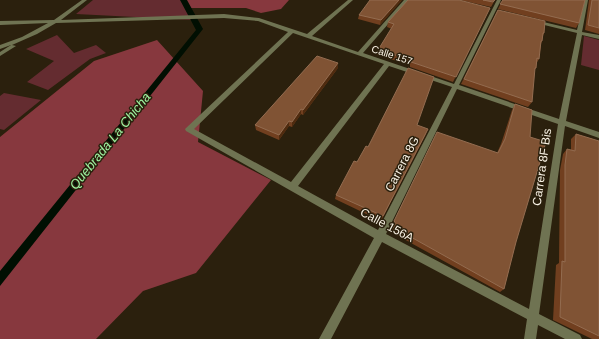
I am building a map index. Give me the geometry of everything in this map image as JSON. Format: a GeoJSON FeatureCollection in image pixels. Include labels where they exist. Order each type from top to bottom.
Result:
{"type":"FeatureCollection","features":[{"type":"Feature","properties":{"kind":"street"},"geometry":{"type":"LineString","coordinates":[[0,54],[23,39],[57,22],[85,0]]}},
{"type":"Feature","properties":{"kind":"street"},"geometry":{"type":"LineString","coordinates":[[307,37],[351,0]]}},
{"type":"Feature","properties":{"kind":"street"},"geometry":{"type":"LineString","coordinates":[[359,54],[406,0]]}},
{"type":"Feature","properties":{"kind":"street","name":"Carrera 8G"},"geometry":{"type":"LineString","coordinates":[[325,339],[380,236],[499,0]]}},
{"type":"Feature","properties":{"kind":"street","name":"Carrera 8F Bis"},"geometry":{"type":"LineString","coordinates":[[530,339],[562,122],[586,0]]}},
{"type":"Feature","properties":{"kind":"street","name":"Calle 157"},"geometry":{"type":"LineString","coordinates":[[57,22],[184,16],[224,16],[259,20],[599,135]]}},
{"type":"Feature","properties":{"kind":"street"},"geometry":{"type":"LineString","coordinates":[[529,20],[599,38]]}},
{"type":"Feature","properties":{"kind":"street"},"geometry":{"type":"LineString","coordinates":[[0,23],[57,22]]}},
{"type":"Feature","properties":{"kind":"street","name":"Calle 156A"},"geometry":{"type":"LineString","coordinates":[[291,32],[188,129],[380,236],[576,339]]}},
{"type":"Feature","properties":{"kind":"street"},"geometry":{"type":"LineString","coordinates":[[0,47],[23,39]]}},
{"type":"Feature","properties":{"kind":"street"},"geometry":{"type":"LineString","coordinates":[[292,187],[387,64]]}},
{"type":"Feature","properties":{"kind":"shaded area"},"geometry":{"type":"Polygon","coordinates":[[[93,0],[183,0],[194,20],[76,14],[93,0]]]}},
{"type":"Feature","properties":{"kind":"shaded area"},"geometry":{"type":"Polygon","coordinates":[[[184,0],[289,0],[281,9],[261,13],[246,8],[188,8],[184,0]]]}},
{"type":"Feature","properties":{"kind":"shaded area"},"geometry":{"type":"Polygon","coordinates":[[[57,35],[74,53],[96,45],[106,53],[90,59],[48,90],[27,82],[54,61],[26,49],[57,35]]]}},
{"type":"Feature","properties":{"kind":"shaded area"},"geometry":{"type":"Polygon","coordinates":[[[584,36],[599,40],[599,70],[581,65],[584,36]]]}},
{"type":"Feature","properties":{"kind":"shaded area"},"geometry":{"type":"Polygon","coordinates":[[[157,40],[203,91],[198,142],[271,180],[196,273],[143,291],[96,339],[0,339],[0,137],[94,61],[157,40]]]}},
{"type":"Feature","properties":{"kind":"shaded area"},"geometry":{"type":"Polygon","coordinates":[[[4,93],[41,100],[4,130],[0,129],[0,96],[4,93]]]}},
{"type":"Feature","properties":{"kind":"water","name":"Quebrada La Chicha"},"geometry":{"type":"Polygon","coordinates":[[[180,0],[187,0],[203,29],[0,286],[0,271],[196,30],[180,0]]]}},
{"type":"Feature","properties":{"kind":"building"},"geometry":{"type":"Polygon","coordinates":[[[370,0],[399,0],[381,20],[359,15],[370,0]]]}},
{"type":"Feature","properties":{"kind":"building"},"geometry":{"type":"Polygon","coordinates":[[[408,0],[459,0],[490,8],[456,77],[411,62],[412,60],[378,50],[394,24],[388,22],[408,0]]]}},
{"type":"Feature","properties":{"kind":"building"},"geometry":{"type":"Polygon","coordinates":[[[483,0],[495,0],[493,2],[483,0]]]}},
{"type":"Feature","properties":{"kind":"building"},"geometry":{"type":"Polygon","coordinates":[[[503,0],[585,0],[579,23],[500,4],[503,0]]]}},
{"type":"Feature","properties":{"kind":"building"},"geometry":{"type":"Polygon","coordinates":[[[592,0],[599,0],[599,28],[588,25],[592,0]]]}},
{"type":"Feature","properties":{"kind":"building"},"geometry":{"type":"Polygon","coordinates":[[[498,10],[545,21],[539,59],[537,58],[535,68],[532,102],[464,79],[498,10]]]}},
{"type":"Feature","properties":{"kind":"building"},"geometry":{"type":"Polygon","coordinates":[[[317,56],[338,63],[303,110],[301,109],[292,122],[289,121],[279,135],[255,125],[317,56]]]}},
{"type":"Feature","properties":{"kind":"building"},"geometry":{"type":"Polygon","coordinates":[[[408,68],[434,77],[417,125],[428,129],[383,216],[336,195],[354,161],[357,162],[366,146],[368,147],[408,68]]]}},
{"type":"Feature","properties":{"kind":"building"},"geometry":{"type":"Polygon","coordinates":[[[515,104],[532,110],[530,137],[546,142],[516,242],[504,289],[393,227],[394,221],[437,132],[498,153],[505,139],[515,104]]]}},
{"type":"Feature","properties":{"kind":"building"},"geometry":{"type":"Polygon","coordinates":[[[576,134],[599,141],[599,336],[560,317],[562,261],[565,262],[565,165],[567,149],[575,151],[576,134]]]}}]}
